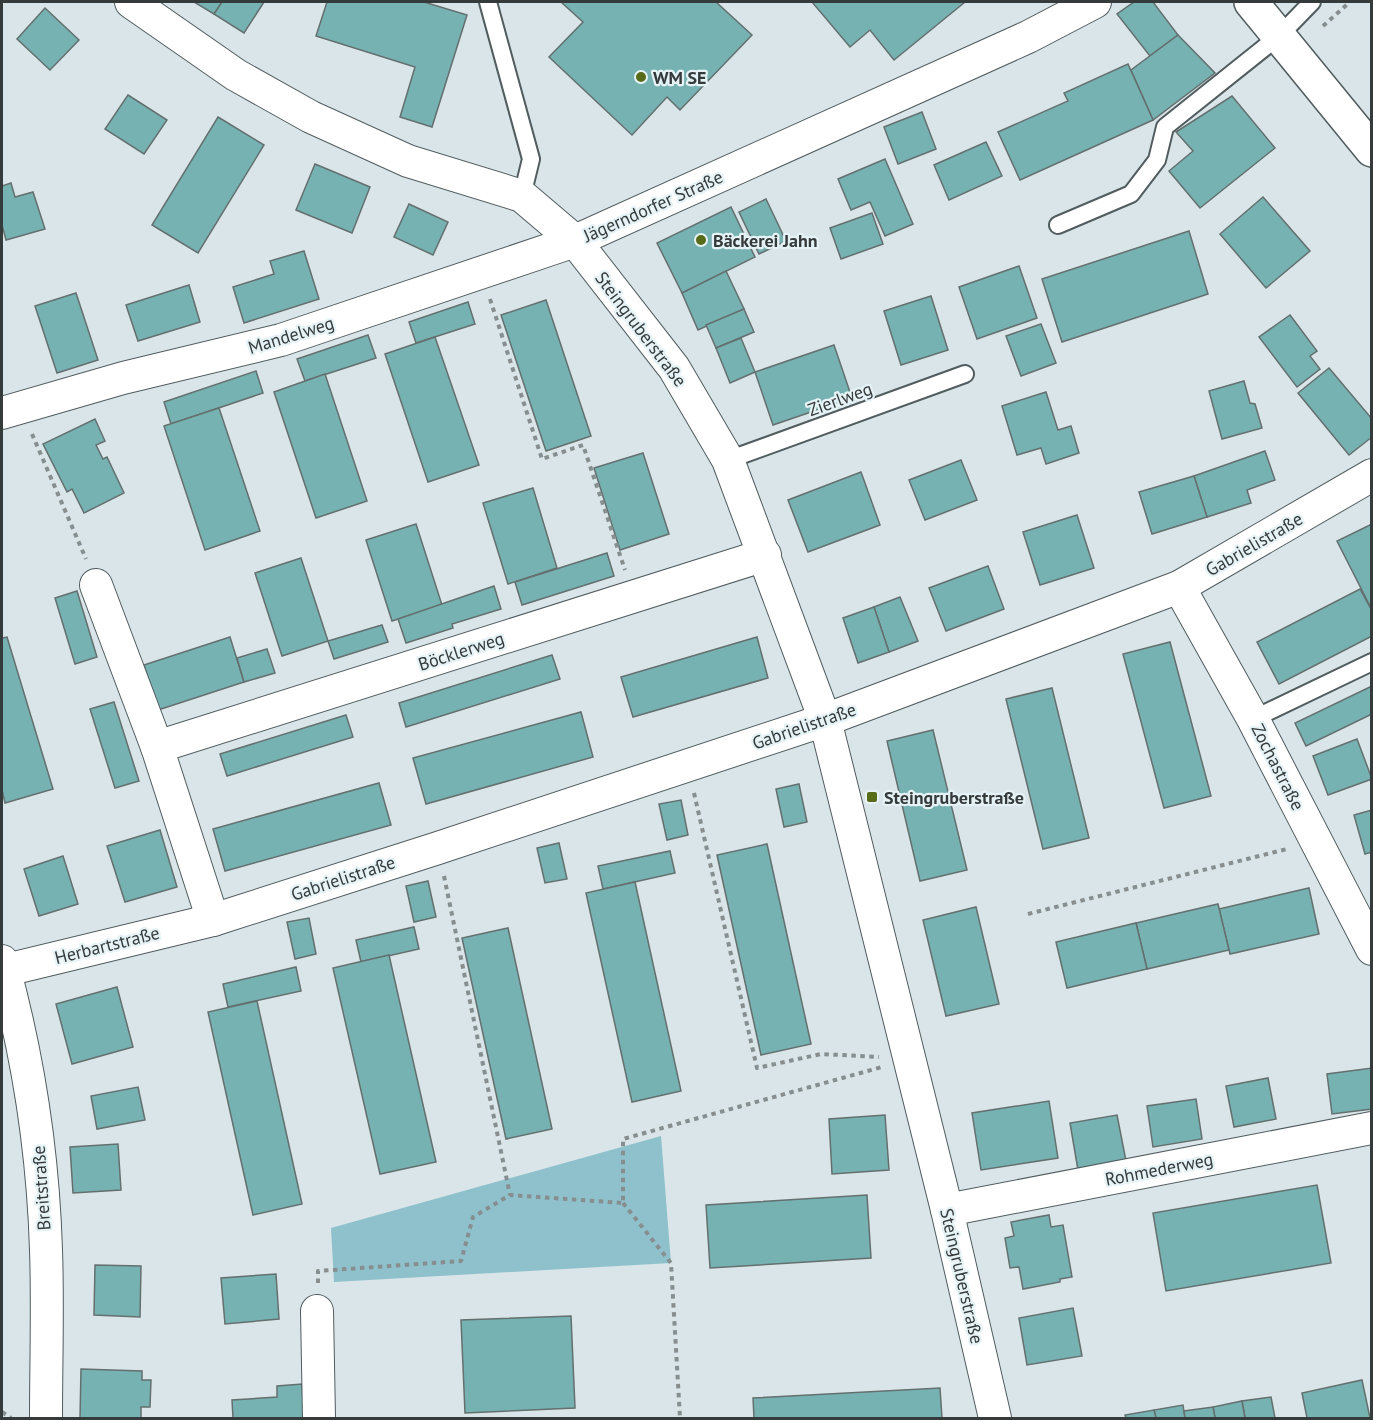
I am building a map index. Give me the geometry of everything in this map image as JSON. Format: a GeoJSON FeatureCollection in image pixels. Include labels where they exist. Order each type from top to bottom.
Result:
{"type":"FeatureCollection","features":[{"type":"Feature","properties":{"kind":"main road"},"geometry":{"type":"LineString","coordinates":[[1251,2],[1371,150]]}},
{"type":"Feature","properties":{"kind":"street","name":"Jägerndorfer Straße"},"geometry":{"type":"LineString","coordinates":[[131,2],[236,75],[311,117],[408,161],[522,196],[575,241],[1028,37],[1095,2]]}},
{"type":"Feature","properties":{"kind":"street","name":"Mandelweg"},"geometry":{"type":"LineString","coordinates":[[11,410],[123,378],[281,340],[575,241]]}},
{"type":"Feature","properties":{"kind":"street","name":"Steingruberstraße"},"geometry":{"type":"LineString","coordinates":[[575,241],[674,368],[728,460],[825,720],[947,1210],[995,1419]]}},
{"type":"Feature","properties":{"kind":"street","name":"Gabrielistraße"},"geometry":{"type":"LineString","coordinates":[[213,920],[825,720],[1179,587],[1371,475]]}},
{"type":"Feature","properties":{"kind":"street","name":"Böcklerweg"},"geometry":{"type":"LineString","coordinates":[[157,747],[765,555]]}},
{"type":"Feature","properties":{"kind":"street"},"geometry":{"type":"LineString","coordinates":[[96,585],[157,747],[213,920]]}},
{"type":"Feature","properties":{"kind":"street","name":"Zochastraße"},"geometry":{"type":"LineString","coordinates":[[1179,587],[1253,719],[1371,949]]}},
{"type":"Feature","properties":{"kind":"street","name":"Herbartstraße"},"geometry":{"type":"LineString","coordinates":[[2,967],[213,920]]}},
{"type":"Feature","properties":{"kind":"street","name":"Breitstraße"},"geometry":{"type":"LineString","coordinates":[[2,967],[33,1102],[39,1152],[46,1250],[46,1419]]}},
{"type":"Feature","properties":{"kind":"street","name":"Rohmederweg"},"geometry":{"type":"LineString","coordinates":[[947,1210],[1371,1128]]}},
{"type":"Feature","properties":{"kind":"street"},"geometry":{"type":"LineString","coordinates":[[317,1311],[319,1419]]}},
{"type":"Feature","properties":{"kind":"lane"},"geometry":{"type":"LineString","coordinates":[[488,2],[531,159],[522,196]]}},
{"type":"Feature","properties":{"kind":"lane"},"geometry":{"type":"LineString","coordinates":[[1058,225],[1131,194],[1157,160],[1165,127],[1279,36],[1312,2]]}},
{"type":"Feature","properties":{"kind":"lane","name":"Zierlweg"},"geometry":{"type":"LineString","coordinates":[[728,460],[965,374]]}},
{"type":"Feature","properties":{"kind":"lane"},"geometry":{"type":"LineString","coordinates":[[1253,719],[1371,662]]}},
{"type":"Feature","properties":{"kind":"path"},"geometry":{"type":"LineString","coordinates":[[482,273],[542,459],[583,445],[633,596]]}},
{"type":"Feature","properties":{"kind":"path"},"geometry":{"type":"LineString","coordinates":[[11,410],[96,585]]}},
{"type":"Feature","properties":{"kind":"path"},"geometry":{"type":"LineString","coordinates":[[687,765],[757,1068],[822,1054],[910,1059]]}},
{"type":"Feature","properties":{"kind":"path"},"geometry":{"type":"LineString","coordinates":[[1028,914],[1317,842]]}},
{"type":"Feature","properties":{"kind":"path"},"geometry":{"type":"LineString","coordinates":[[438,848],[510,1195]]}},
{"type":"Feature","properties":{"kind":"path"},"geometry":{"type":"LineString","coordinates":[[680,1419],[670,1263],[623,1203],[622,1139],[910,1059]]}},
{"type":"Feature","properties":{"kind":"path"},"geometry":{"type":"LineString","coordinates":[[317,1311],[318,1271],[460,1260],[473,1217],[510,1195],[623,1203]]}},
{"type":"Feature","properties":{"kind":"path"},"geometry":{"type":"LineString","coordinates":[[2,1412],[11,1419]]}},
{"type":"Feature","properties":{"kind":"shaded area"},"geometry":{"type":"Polygon","coordinates":[[[661,1136],[671,1263],[334,1282],[331,1228],[661,1136]]]}},
{"type":"Feature","properties":{"kind":"building"},"geometry":{"type":"Polygon","coordinates":[[[194,2],[222,2],[214,14],[194,2]]]}},
{"type":"Feature","properties":{"kind":"building"},"geometry":{"type":"Polygon","coordinates":[[[222,2],[264,2],[244,33],[214,14],[222,2]]]}},
{"type":"Feature","properties":{"kind":"building"},"geometry":{"type":"Polygon","coordinates":[[[327,2],[424,2],[467,15],[432,127],[400,117],[415,67],[316,36],[327,2]]]}},
{"type":"Feature","properties":{"kind":"building","name":"WM SE"},"geometry":{"type":"Polygon","coordinates":[[[561,2],[716,2],[752,35],[680,110],[667,97],[632,135],[549,57],[583,22],[561,2]]]}},
{"type":"Feature","properties":{"kind":"building"},"geometry":{"type":"Polygon","coordinates":[[[812,2],[965,2],[894,60],[870,30],[850,47],[812,2]]]}},
{"type":"Feature","properties":{"kind":"building"},"geometry":{"type":"Polygon","coordinates":[[[1134,2],[1153,2],[1178,35],[1150,56],[1117,14],[1134,2]]]}},
{"type":"Feature","properties":{"kind":"building"},"geometry":{"type":"Polygon","coordinates":[[[45,8],[79,40],[50,70],[17,39],[45,8]]]}},
{"type":"Feature","properties":{"kind":"building"},"geometry":{"type":"Polygon","coordinates":[[[1178,35],[1215,73],[1153,120],[1131,70],[1178,35]]]}},
{"type":"Feature","properties":{"kind":"building"},"geometry":{"type":"Polygon","coordinates":[[[1128,64],[1153,120],[1020,180],[998,132],[1068,101],[1064,93],[1128,64]]]}},
{"type":"Feature","properties":{"kind":"building"},"geometry":{"type":"Polygon","coordinates":[[[128,95],[167,120],[144,154],[105,129],[128,95]]]}},
{"type":"Feature","properties":{"kind":"building"},"geometry":{"type":"Polygon","coordinates":[[[1232,96],[1275,148],[1200,208],[1169,171],[1193,151],[1176,132],[1232,96]]]}},
{"type":"Feature","properties":{"kind":"building"},"geometry":{"type":"Polygon","coordinates":[[[922,112],[936,149],[898,164],[884,127],[922,112]]]}},
{"type":"Feature","properties":{"kind":"building"},"geometry":{"type":"Polygon","coordinates":[[[218,117],[264,145],[198,253],[152,225],[218,117]]]}},
{"type":"Feature","properties":{"kind":"building"},"geometry":{"type":"Polygon","coordinates":[[[986,142],[1002,176],[949,200],[934,165],[986,142]]]}},
{"type":"Feature","properties":{"kind":"building"},"geometry":{"type":"Polygon","coordinates":[[[885,159],[913,224],[885,236],[870,202],[851,210],[838,179],[885,159]]]}},
{"type":"Feature","properties":{"kind":"building"},"geometry":{"type":"Polygon","coordinates":[[[315,164],[370,187],[352,233],[296,210],[315,164]]]}},
{"type":"Feature","properties":{"kind":"building"},"geometry":{"type":"Polygon","coordinates":[[[11,183],[15,197],[33,192],[45,229],[6,240],[2,225],[2,186],[11,183]]]}},
{"type":"Feature","properties":{"kind":"building"},"geometry":{"type":"Polygon","coordinates":[[[1263,197],[1310,251],[1266,288],[1220,234],[1263,197]]]}},
{"type":"Feature","properties":{"kind":"building"},"geometry":{"type":"Polygon","coordinates":[[[766,199],[786,241],[759,254],[739,212],[766,199]]]}},
{"type":"Feature","properties":{"kind":"building"},"geometry":{"type":"Polygon","coordinates":[[[409,204],[448,222],[433,255],[394,237],[409,204]]]}},
{"type":"Feature","properties":{"kind":"building"},"geometry":{"type":"Polygon","coordinates":[[[731,207],[755,257],[682,293],[657,243],[731,207]]]}},
{"type":"Feature","properties":{"kind":"building"},"geometry":{"type":"Polygon","coordinates":[[[872,213],[883,244],[841,259],[830,228],[872,213]]]}},
{"type":"Feature","properties":{"kind":"building"},"geometry":{"type":"Polygon","coordinates":[[[1189,231],[1208,294],[1062,342],[1042,279],[1189,231]]]}},
{"type":"Feature","properties":{"kind":"building"},"geometry":{"type":"Polygon","coordinates":[[[304,251],[319,299],[244,323],[233,287],[274,274],[270,261],[304,251]]]}},
{"type":"Feature","properties":{"kind":"building"},"geometry":{"type":"Polygon","coordinates":[[[1019,266],[1037,318],[977,339],[959,287],[1019,266]]]}},
{"type":"Feature","properties":{"kind":"building"},"geometry":{"type":"Polygon","coordinates":[[[726,271],[744,309],[698,330],[682,293],[726,271]]]}},
{"type":"Feature","properties":{"kind":"building"},"geometry":{"type":"Polygon","coordinates":[[[189,285],[200,322],[138,341],[126,305],[189,285]]]}},
{"type":"Feature","properties":{"kind":"building"},"geometry":{"type":"Polygon","coordinates":[[[76,293],[98,360],[57,373],[35,306],[76,293]]]}},
{"type":"Feature","properties":{"kind":"building"},"geometry":{"type":"Polygon","coordinates":[[[931,296],[948,350],[901,365],[884,311],[931,296]]]}},
{"type":"Feature","properties":{"kind":"building"},"geometry":{"type":"Polygon","coordinates":[[[546,300],[591,436],[546,451],[501,315],[546,300]]]}},
{"type":"Feature","properties":{"kind":"building"},"geometry":{"type":"Polygon","coordinates":[[[468,302],[475,324],[416,343],[409,322],[468,302]]]}},
{"type":"Feature","properties":{"kind":"building"},"geometry":{"type":"Polygon","coordinates":[[[744,309],[754,332],[716,348],[706,325],[744,309]]]}},
{"type":"Feature","properties":{"kind":"building"},"geometry":{"type":"Polygon","coordinates":[[[1290,315],[1317,351],[1310,356],[1320,369],[1297,387],[1259,337],[1290,315]]]}},
{"type":"Feature","properties":{"kind":"building"},"geometry":{"type":"Polygon","coordinates":[[[1041,324],[1056,363],[1021,376],[1006,336],[1041,324]]]}},
{"type":"Feature","properties":{"kind":"building"},"geometry":{"type":"Polygon","coordinates":[[[368,335],[376,358],[305,381],[297,359],[368,335]]]}},
{"type":"Feature","properties":{"kind":"building"},"geometry":{"type":"Polygon","coordinates":[[[435,337],[479,465],[428,482],[385,354],[435,337]]]}},
{"type":"Feature","properties":{"kind":"building"},"geometry":{"type":"Polygon","coordinates":[[[741,338],[755,372],[730,383],[716,348],[741,338]]]}},
{"type":"Feature","properties":{"kind":"building"},"geometry":{"type":"Polygon","coordinates":[[[834,345],[852,398],[773,425],[755,372],[834,345]]]}},
{"type":"Feature","properties":{"kind":"building"},"geometry":{"type":"Polygon","coordinates":[[[1329,368],[1372,419],[1372,437],[1349,455],[1298,393],[1329,368]]]}},
{"type":"Feature","properties":{"kind":"building"},"geometry":{"type":"Polygon","coordinates":[[[256,371],[263,393],[171,424],[164,402],[256,371]]]}},
{"type":"Feature","properties":{"kind":"building"},"geometry":{"type":"Polygon","coordinates":[[[325,374],[367,501],[316,518],[274,392],[325,374]]]}},
{"type":"Feature","properties":{"kind":"building"},"geometry":{"type":"Polygon","coordinates":[[[1244,381],[1250,403],[1255,404],[1262,428],[1222,439],[1209,391],[1244,381]]]}},
{"type":"Feature","properties":{"kind":"building"},"geometry":{"type":"Polygon","coordinates":[[[1046,392],[1058,430],[1071,426],[1079,453],[1046,464],[1041,448],[1017,455],[1002,406],[1046,392]]]}},
{"type":"Feature","properties":{"kind":"building"},"geometry":{"type":"Polygon","coordinates":[[[219,408],[260,531],[205,550],[164,426],[219,408]]]}},
{"type":"Feature","properties":{"kind":"building"},"geometry":{"type":"Polygon","coordinates":[[[95,419],[105,441],[96,445],[103,459],[107,457],[124,493],[84,513],[72,489],[67,492],[43,444],[95,419]]]}},
{"type":"Feature","properties":{"kind":"building"},"geometry":{"type":"Polygon","coordinates":[[[1265,451],[1275,480],[1247,490],[1251,503],[1207,517],[1194,476],[1265,451]]]}},
{"type":"Feature","properties":{"kind":"building"},"geometry":{"type":"Polygon","coordinates":[[[643,453],[669,534],[620,550],[594,468],[643,453]]]}},
{"type":"Feature","properties":{"kind":"building"},"geometry":{"type":"Polygon","coordinates":[[[961,460],[977,500],[925,520],[909,480],[961,460]]]}},
{"type":"Feature","properties":{"kind":"building"},"geometry":{"type":"Polygon","coordinates":[[[861,472],[880,525],[808,552],[788,500],[861,472]]]}},
{"type":"Feature","properties":{"kind":"building"},"geometry":{"type":"Polygon","coordinates":[[[1194,476],[1207,517],[1152,534],[1139,492],[1194,476]]]}},
{"type":"Feature","properties":{"kind":"building"},"geometry":{"type":"Polygon","coordinates":[[[533,488],[557,568],[508,584],[483,503],[533,488]]]}},
{"type":"Feature","properties":{"kind":"building"},"geometry":{"type":"Polygon","coordinates":[[[1077,515],[1094,568],[1040,585],[1023,532],[1077,515]]]}},
{"type":"Feature","properties":{"kind":"building"},"geometry":{"type":"Polygon","coordinates":[[[416,524],[442,605],[392,621],[366,540],[416,524]]]}},
{"type":"Feature","properties":{"kind":"building"},"geometry":{"type":"Polygon","coordinates":[[[1372,524],[1372,610],[1337,541],[1372,524]]]}},
{"type":"Feature","properties":{"kind":"building"},"geometry":{"type":"Polygon","coordinates":[[[607,553],[614,576],[522,605],[515,582],[607,553]]]}},
{"type":"Feature","properties":{"kind":"building"},"geometry":{"type":"Polygon","coordinates":[[[301,558],[328,641],[282,656],[255,573],[301,558]]]}},
{"type":"Feature","properties":{"kind":"building"},"geometry":{"type":"Polygon","coordinates":[[[988,566],[1004,609],[946,631],[929,588],[988,566]]]}},
{"type":"Feature","properties":{"kind":"building"},"geometry":{"type":"Polygon","coordinates":[[[494,586],[501,609],[452,624],[453,628],[406,643],[398,619],[494,586]]]}},
{"type":"Feature","properties":{"kind":"building"},"geometry":{"type":"Polygon","coordinates":[[[1360,589],[1372,611],[1372,636],[1279,684],[1257,642],[1360,589]]]}},
{"type":"Feature","properties":{"kind":"building"},"geometry":{"type":"Polygon","coordinates":[[[77,591],[97,657],[75,664],[55,598],[77,591]]]}},
{"type":"Feature","properties":{"kind":"building"},"geometry":{"type":"Polygon","coordinates":[[[900,597],[918,641],[889,652],[874,607],[900,597]]]}},
{"type":"Feature","properties":{"kind":"building"},"geometry":{"type":"Polygon","coordinates":[[[874,607],[889,652],[858,663],[843,618],[874,607]]]}},
{"type":"Feature","properties":{"kind":"building"},"geometry":{"type":"Polygon","coordinates":[[[382,625],[388,642],[334,659],[328,641],[382,625]]]}},
{"type":"Feature","properties":{"kind":"building"},"geometry":{"type":"Polygon","coordinates":[[[7,637],[53,789],[5,803],[2,790],[2,638],[7,637]]]}},
{"type":"Feature","properties":{"kind":"building"},"geometry":{"type":"Polygon","coordinates":[[[230,637],[244,682],[158,710],[144,665],[230,637]]]}},
{"type":"Feature","properties":{"kind":"building"},"geometry":{"type":"Polygon","coordinates":[[[757,637],[768,678],[633,717],[621,677],[757,637]]]}},
{"type":"Feature","properties":{"kind":"building"},"geometry":{"type":"Polygon","coordinates":[[[1170,642],[1211,796],[1164,808],[1123,654],[1170,642]]]}},
{"type":"Feature","properties":{"kind":"building"},"geometry":{"type":"Polygon","coordinates":[[[267,649],[275,673],[244,682],[237,658],[267,649]]]}},
{"type":"Feature","properties":{"kind":"building"},"geometry":{"type":"Polygon","coordinates":[[[552,655],[560,679],[406,727],[399,703],[552,655]]]}},
{"type":"Feature","properties":{"kind":"building"},"geometry":{"type":"Polygon","coordinates":[[[1372,686],[1372,714],[1306,746],[1295,723],[1372,686]]]}},
{"type":"Feature","properties":{"kind":"building"},"geometry":{"type":"Polygon","coordinates":[[[1052,688],[1089,838],[1043,849],[1006,699],[1052,688]]]}},
{"type":"Feature","properties":{"kind":"building"},"geometry":{"type":"Polygon","coordinates":[[[114,702],[139,781],[115,788],[90,709],[114,702]]]}},
{"type":"Feature","properties":{"kind":"building"},"geometry":{"type":"Polygon","coordinates":[[[581,712],[593,757],[426,804],[413,758],[581,712]]]}},
{"type":"Feature","properties":{"kind":"building"},"geometry":{"type":"Polygon","coordinates":[[[346,715],[353,737],[227,776],[220,754],[346,715]]]}},
{"type":"Feature","properties":{"kind":"building"},"geometry":{"type":"Polygon","coordinates":[[[933,730],[967,870],[920,881],[887,741],[933,730]]]}},
{"type":"Feature","properties":{"kind":"building"},"geometry":{"type":"Polygon","coordinates":[[[1357,739],[1372,779],[1328,795],[1313,756],[1357,739]]]}},
{"type":"Feature","properties":{"kind":"building"},"geometry":{"type":"Polygon","coordinates":[[[379,783],[391,825],[225,871],[213,829],[379,783]]]}},
{"type":"Feature","properties":{"kind":"building"},"geometry":{"type":"Polygon","coordinates":[[[799,784],[807,822],[784,827],[776,789],[799,784]]]}},
{"type":"Feature","properties":{"kind":"building"},"geometry":{"type":"Polygon","coordinates":[[[681,800],[688,835],[667,840],[659,804],[681,800]]]}},
{"type":"Feature","properties":{"kind":"building"},"geometry":{"type":"Polygon","coordinates":[[[1372,810],[1372,852],[1365,854],[1354,815],[1372,810]]]}},
{"type":"Feature","properties":{"kind":"building"},"geometry":{"type":"Polygon","coordinates":[[[160,830],[177,887],[125,902],[107,846],[160,830]]]}},
{"type":"Feature","properties":{"kind":"building"},"geometry":{"type":"Polygon","coordinates":[[[559,843],[567,879],[545,883],[537,848],[559,843]]]}},
{"type":"Feature","properties":{"kind":"building"},"geometry":{"type":"Polygon","coordinates":[[[767,844],[811,1044],[761,1055],[717,855],[767,844]]]}},
{"type":"Feature","properties":{"kind":"building"},"geometry":{"type":"Polygon","coordinates":[[[670,851],[675,873],[603,889],[598,866],[670,851]]]}},
{"type":"Feature","properties":{"kind":"building"},"geometry":{"type":"Polygon","coordinates":[[[63,856],[78,904],[39,916],[24,869],[63,856]]]}},
{"type":"Feature","properties":{"kind":"building"},"geometry":{"type":"Polygon","coordinates":[[[428,881],[436,917],[414,922],[406,886],[428,881]]]}},
{"type":"Feature","properties":{"kind":"building"},"geometry":{"type":"Polygon","coordinates":[[[635,882],[681,1091],[632,1102],[586,893],[635,882]]]}},
{"type":"Feature","properties":{"kind":"building"},"geometry":{"type":"Polygon","coordinates":[[[1309,888],[1319,934],[1230,954],[1219,909],[1309,888]]]}},
{"type":"Feature","properties":{"kind":"building"},"geometry":{"type":"Polygon","coordinates":[[[1218,904],[1229,950],[1147,969],[1136,923],[1218,904]]]}},
{"type":"Feature","properties":{"kind":"building"},"geometry":{"type":"Polygon","coordinates":[[[976,907],[999,1004],[946,1016],[923,920],[976,907]]]}},
{"type":"Feature","properties":{"kind":"building"},"geometry":{"type":"Polygon","coordinates":[[[309,918],[316,954],[295,959],[287,922],[309,918]]]}},
{"type":"Feature","properties":{"kind":"building"},"geometry":{"type":"Polygon","coordinates":[[[1136,923],[1147,969],[1067,988],[1056,942],[1136,923]]]}},
{"type":"Feature","properties":{"kind":"building"},"geometry":{"type":"Polygon","coordinates":[[[414,927],[419,949],[361,962],[356,940],[414,927]]]}},
{"type":"Feature","properties":{"kind":"building"},"geometry":{"type":"Polygon","coordinates":[[[508,928],[552,1129],[506,1139],[462,938],[508,928]]]}},
{"type":"Feature","properties":{"kind":"building"},"geometry":{"type":"Polygon","coordinates":[[[389,955],[436,1162],[380,1174],[333,968],[389,955]]]}},
{"type":"Feature","properties":{"kind":"building"},"geometry":{"type":"Polygon","coordinates":[[[296,967],[301,991],[228,1007],[223,984],[296,967]]]}},
{"type":"Feature","properties":{"kind":"building"},"geometry":{"type":"Polygon","coordinates":[[[117,987],[133,1047],[72,1064],[56,1004],[117,987]]]}},
{"type":"Feature","properties":{"kind":"building"},"geometry":{"type":"Polygon","coordinates":[[[257,1001],[302,1204],[253,1215],[208,1012],[257,1001]]]}},
{"type":"Feature","properties":{"kind":"building"},"geometry":{"type":"Polygon","coordinates":[[[1372,1068],[1372,1109],[1332,1114],[1327,1074],[1372,1068]]]}},
{"type":"Feature","properties":{"kind":"building"},"geometry":{"type":"Polygon","coordinates":[[[1268,1078],[1276,1119],[1234,1127],[1226,1086],[1268,1078]]]}},
{"type":"Feature","properties":{"kind":"building"},"geometry":{"type":"Polygon","coordinates":[[[138,1087],[145,1120],[97,1129],[91,1096],[138,1087]]]}},
{"type":"Feature","properties":{"kind":"building"},"geometry":{"type":"Polygon","coordinates":[[[1196,1099],[1202,1139],[1153,1147],[1147,1106],[1196,1099]]]}},
{"type":"Feature","properties":{"kind":"building"},"geometry":{"type":"Polygon","coordinates":[[[1049,1101],[1058,1158],[981,1170],[972,1113],[1049,1101]]]}},
{"type":"Feature","properties":{"kind":"building"},"geometry":{"type":"Polygon","coordinates":[[[885,1115],[889,1170],[832,1174],[829,1119],[885,1115]]]}},
{"type":"Feature","properties":{"kind":"building"},"geometry":{"type":"Polygon","coordinates":[[[1117,1115],[1126,1161],[1078,1170],[1070,1123],[1117,1115]]]}},
{"type":"Feature","properties":{"kind":"building"},"geometry":{"type":"Polygon","coordinates":[[[118,1144],[121,1190],[73,1193],[70,1147],[118,1144]]]}},
{"type":"Feature","properties":{"kind":"building"},"geometry":{"type":"Polygon","coordinates":[[[1317,1185],[1331,1263],[1166,1291],[1153,1213],[1317,1185]]]}},
{"type":"Feature","properties":{"kind":"building"},"geometry":{"type":"Polygon","coordinates":[[[867,1195],[871,1258],[710,1268],[706,1205],[867,1195]]]}},
{"type":"Feature","properties":{"kind":"building"},"geometry":{"type":"Polygon","coordinates":[[[1049,1215],[1051,1227],[1063,1225],[1072,1277],[1060,1279],[1060,1282],[1023,1289],[1019,1267],[1010,1268],[1005,1238],[1014,1236],[1011,1222],[1049,1215]]]}},
{"type":"Feature","properties":{"kind":"building"},"geometry":{"type":"Polygon","coordinates":[[[95,1265],[141,1266],[140,1317],[94,1315],[95,1265]]]}},
{"type":"Feature","properties":{"kind":"building"},"geometry":{"type":"Polygon","coordinates":[[[276,1274],[279,1319],[225,1324],[221,1278],[276,1274]]]}},
{"type":"Feature","properties":{"kind":"building"},"geometry":{"type":"Polygon","coordinates":[[[1073,1308],[1082,1356],[1027,1365],[1019,1318],[1073,1308]]]}},
{"type":"Feature","properties":{"kind":"building"},"geometry":{"type":"Polygon","coordinates":[[[571,1316],[575,1408],[465,1413],[461,1320],[571,1316]]]}},
{"type":"Feature","properties":{"kind":"building"},"geometry":{"type":"Polygon","coordinates":[[[81,1369],[142,1371],[142,1380],[151,1380],[150,1407],[141,1407],[141,1418],[80,1418],[81,1369]]]}},
{"type":"Feature","properties":{"kind":"building"},"geometry":{"type":"Polygon","coordinates":[[[1362,1380],[1370,1418],[1307,1418],[1302,1393],[1362,1380]]]}},
{"type":"Feature","properties":{"kind":"building"},"geometry":{"type":"Polygon","coordinates":[[[302,1384],[304,1418],[233,1418],[232,1400],[277,1397],[277,1386],[302,1384]]]}},
{"type":"Feature","properties":{"kind":"building"},"geometry":{"type":"Polygon","coordinates":[[[940,1388],[942,1418],[754,1418],[753,1398],[940,1388]]]}},
{"type":"Feature","properties":{"kind":"building"},"geometry":{"type":"Polygon","coordinates":[[[1271,1397],[1275,1418],[1245,1418],[1242,1401],[1271,1397]]]}},
{"type":"Feature","properties":{"kind":"building"},"geometry":{"type":"Polygon","coordinates":[[[1242,1401],[1245,1418],[1215,1418],[1213,1407],[1242,1401]]]}},
{"type":"Feature","properties":{"kind":"building"},"geometry":{"type":"Polygon","coordinates":[[[1183,1405],[1185,1418],[1156,1418],[1154,1410],[1183,1405]]]}},
{"type":"Feature","properties":{"kind":"building"},"geometry":{"type":"Polygon","coordinates":[[[1213,1407],[1215,1418],[1185,1418],[1184,1411],[1213,1407]]]}},
{"type":"Feature","properties":{"kind":"building"},"geometry":{"type":"Polygon","coordinates":[[[1154,1410],[1156,1418],[1126,1418],[1125,1415],[1154,1410]]]}},
{"type":"Feature","properties":{"kind":"place","name":"WM SE"},"geometry":{"type":"Point","coordinates":[641,77]}},
{"type":"Feature","properties":{"kind":"place","name":"Bäckerei Jahn"},"geometry":{"type":"Point","coordinates":[701,240]}},
{"type":"Feature","properties":{"kind":"place","name":"Steingruberstraße"},"geometry":{"type":"Point","coordinates":[872,797]}}]}
